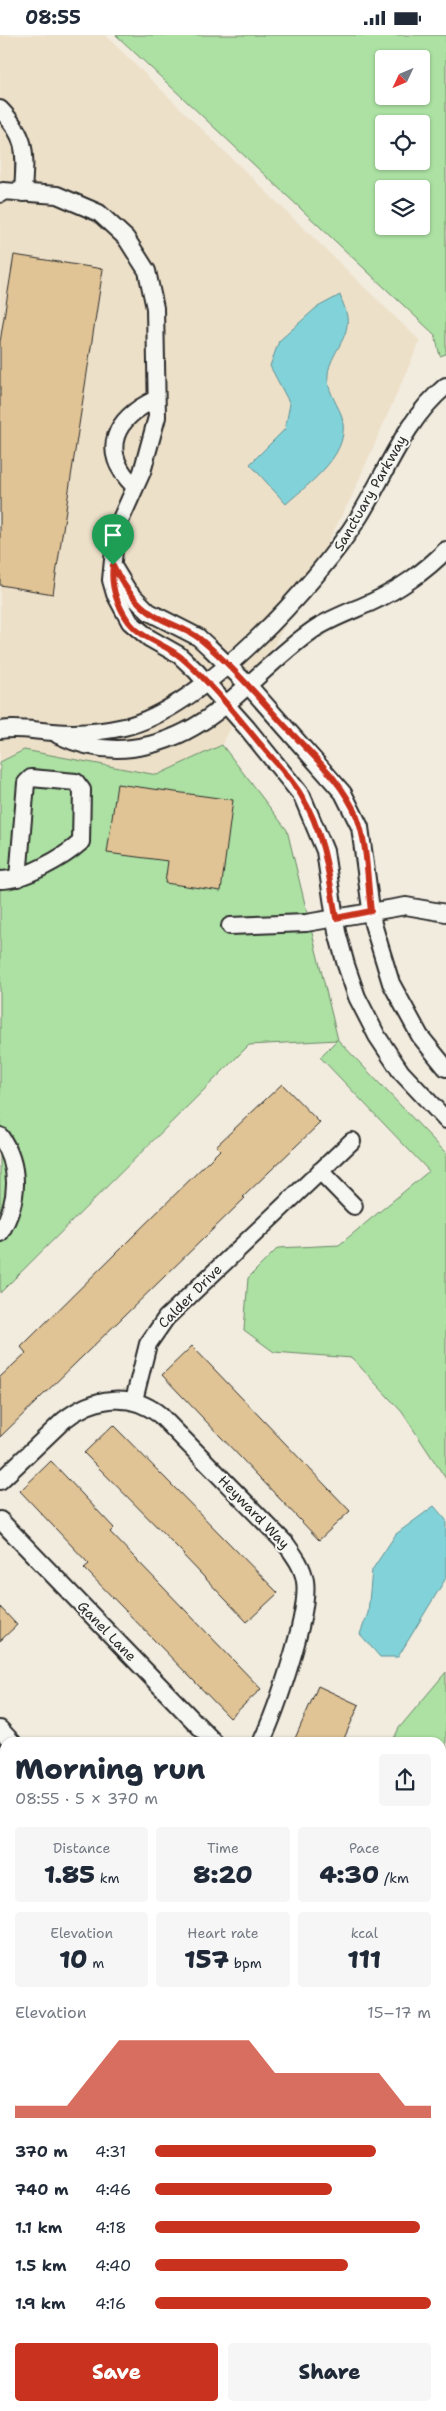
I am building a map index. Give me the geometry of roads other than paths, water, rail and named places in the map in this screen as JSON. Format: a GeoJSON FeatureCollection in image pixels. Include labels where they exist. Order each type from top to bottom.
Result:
{"type":"FeatureCollection","features":[{"type":"Feature","properties":{"kind":"street"},"geometry":{"type":"LineString","coordinates":[[0,109],[15,125],[26,151],[23,193]]}},
{"type":"Feature","properties":{"kind":"street"},"geometry":{"type":"LineString","coordinates":[[0,194],[3,191],[57,195],[99,213],[126,238],[147,271],[155,308],[157,417],[142,472],[134,486],[116,530],[111,580],[115,594],[130,622],[149,638],[179,655],[226,704],[294,785],[308,808],[327,860],[346,965],[358,997],[377,1036],[401,1072],[446,1120]]}},
{"type":"Feature","properties":{"kind":"street","name":"Sanctuary Parkway"},"geometry":{"type":"LineString","coordinates":[[54,733],[103,731],[144,721],[165,711],[206,682],[226,665],[290,605],[332,558],[360,515],[407,429],[420,411],[446,386]]}},
{"type":"Feature","properties":{"kind":"street"},"geometry":{"type":"LineString","coordinates":[[134,486],[126,478],[113,452],[116,433],[124,420],[138,408],[156,399]]}},
{"type":"Feature","properties":{"kind":"street"},"geometry":{"type":"LineString","coordinates":[[0,730],[31,730],[54,733],[72,742],[109,749],[144,747],[177,737],[197,726],[226,704],[287,650],[315,629],[390,593],[423,570],[446,550]]}},
{"type":"Feature","properties":{"kind":"street"},"geometry":{"type":"LineString","coordinates":[[113,565],[128,591],[149,612],[198,637],[248,685],[335,781],[351,804],[363,839],[371,911],[382,956],[395,990],[420,1036],[446,1068]]}},
{"type":"Feature","properties":{"kind":"street"},"geometry":{"type":"LineString","coordinates":[[0,880],[18,878],[81,842],[82,790],[76,782],[31,778],[26,783],[18,878]]}},
{"type":"Feature","properties":{"kind":"street"},"geometry":{"type":"LineString","coordinates":[[230,926],[306,923],[406,906],[446,913]]}},
{"type":"Feature","properties":{"kind":"street"},"geometry":{"type":"LineString","coordinates":[[0,1136],[11,1154],[16,1181],[11,1207],[0,1233]]}},
{"type":"Feature","properties":{"kind":"street","name":"Calder Drive"},"geometry":{"type":"LineString","coordinates":[[134,1400],[148,1344],[166,1317],[352,1141]]}},
{"type":"Feature","properties":{"kind":"street"},"geometry":{"type":"LineString","coordinates":[[320,1171],[354,1206]]}},
{"type":"Feature","properties":{"kind":"street"},"geometry":{"type":"LineString","coordinates":[[0,1481],[73,1413],[120,1399],[134,1400]]}},
{"type":"Feature","properties":{"kind":"street","name":"Heyward Way"},"geometry":{"type":"LineString","coordinates":[[134,1400],[148,1405],[160,1415],[286,1544],[301,1568],[305,1582],[303,1611],[280,1697],[263,1737]]}},
{"type":"Feature","properties":{"kind":"street","name":"Ganel Lane"},"geometry":{"type":"LineString","coordinates":[[0,1520],[209,1737]]}},
{"type":"Feature","properties":{"kind":"water"},"geometry":{"type":"Polygon","coordinates":[[[340,295],[346,314],[346,332],[332,360],[328,379],[330,390],[341,414],[343,428],[341,441],[336,454],[327,465],[286,504],[250,464],[285,429],[290,404],[270,366],[279,341],[316,308],[340,295]]]}},
{"type":"Feature","properties":{"kind":"water"},"geometry":{"type":"Polygon","coordinates":[[[434,1506],[446,1520],[446,1578],[398,1657],[380,1657],[360,1634],[368,1613],[372,1570],[396,1534],[434,1506]]]}}]}
